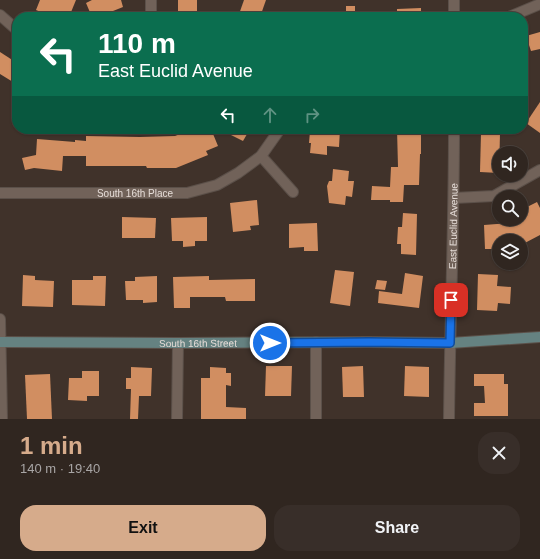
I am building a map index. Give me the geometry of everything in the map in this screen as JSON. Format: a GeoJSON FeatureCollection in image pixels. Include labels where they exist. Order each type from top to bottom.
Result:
{"type":"FeatureCollection","features":[{"type":"Feature","properties":{"kind":"main road","name":"South 16th Street"},"geometry":{"type":"LineString","coordinates":[[1,342],[450,343],[540,337]]}},
{"type":"Feature","properties":{"kind":"street"},"geometry":{"type":"LineString","coordinates":[[152,0],[152,12]]}},
{"type":"Feature","properties":{"kind":"street"},"geometry":{"type":"LineString","coordinates":[[454,0],[454,12]]}},
{"type":"Feature","properties":{"kind":"street"},"geometry":{"type":"LineString","coordinates":[[521,12],[540,4]]}},
{"type":"Feature","properties":{"kind":"street"},"geometry":{"type":"LineString","coordinates":[[0,14],[12,25]]}},
{"type":"Feature","properties":{"kind":"street","name":"South 16th Place"},"geometry":{"type":"LineString","coordinates":[[0,193],[188,193],[217,185],[238,173],[261,156],[276,134]]}},
{"type":"Feature","properties":{"kind":"street","name":"East Euclid Avenue"},"geometry":{"type":"LineString","coordinates":[[449,419],[454,134]]}},
{"type":"Feature","properties":{"kind":"street"},"geometry":{"type":"LineString","coordinates":[[261,156],[293,192]]}},
{"type":"Feature","properties":{"kind":"street"},"geometry":{"type":"LineString","coordinates":[[454,198],[494,196],[540,170]]}},
{"type":"Feature","properties":{"kind":"street"},"geometry":{"type":"LineString","coordinates":[[0,319],[2,419]]}},
{"type":"Feature","properties":{"kind":"street"},"geometry":{"type":"LineString","coordinates":[[316,342],[316,419]]}},
{"type":"Feature","properties":{"kind":"street"},"geometry":{"type":"LineString","coordinates":[[177,419],[178,343]]}},
{"type":"Feature","properties":{"kind":"building"},"geometry":{"type":"Polygon","coordinates":[[[40,0],[76,0],[71,12],[41,12],[36,10],[40,0]]]}},
{"type":"Feature","properties":{"kind":"building"},"geometry":{"type":"Polygon","coordinates":[[[92,0],[121,0],[123,7],[110,12],[90,12],[86,3],[92,0]]]}},
{"type":"Feature","properties":{"kind":"building"},"geometry":{"type":"Polygon","coordinates":[[[178,0],[197,0],[197,12],[178,12],[178,0]]]}},
{"type":"Feature","properties":{"kind":"building"},"geometry":{"type":"Polygon","coordinates":[[[244,0],[266,0],[262,12],[240,12],[244,0]]]}},
{"type":"Feature","properties":{"kind":"building"},"geometry":{"type":"Polygon","coordinates":[[[346,6],[355,6],[355,12],[346,12],[346,6]]]}},
{"type":"Feature","properties":{"kind":"building"},"geometry":{"type":"Polygon","coordinates":[[[421,8],[421,12],[397,12],[397,9],[421,8]]]}},
{"type":"Feature","properties":{"kind":"building"},"geometry":{"type":"Polygon","coordinates":[[[540,32],[540,49],[531,51],[528,42],[528,35],[540,32]]]}},
{"type":"Feature","properties":{"kind":"building"},"geometry":{"type":"Polygon","coordinates":[[[0,52],[12,60],[12,81],[0,74],[0,52]]]}},
{"type":"Feature","properties":{"kind":"building"},"geometry":{"type":"Polygon","coordinates":[[[540,102],[540,133],[528,124],[528,120],[540,102]]]}},
{"type":"Feature","properties":{"kind":"building"},"geometry":{"type":"Polygon","coordinates":[[[180,134],[213,134],[218,146],[206,151],[208,155],[176,168],[147,168],[146,166],[86,166],[86,156],[63,156],[62,171],[34,168],[25,170],[22,158],[36,155],[37,139],[75,142],[75,140],[86,141],[86,136],[175,136],[180,134]]]}},
{"type":"Feature","properties":{"kind":"building"},"geometry":{"type":"Polygon","coordinates":[[[229,134],[247,134],[243,141],[229,134]]]}},
{"type":"Feature","properties":{"kind":"building"},"geometry":{"type":"Polygon","coordinates":[[[310,134],[340,134],[339,147],[327,146],[327,155],[310,153],[311,143],[309,143],[310,134]]]}},
{"type":"Feature","properties":{"kind":"building"},"geometry":{"type":"Polygon","coordinates":[[[397,134],[421,134],[419,185],[404,185],[403,202],[371,200],[372,186],[390,187],[391,167],[398,167],[397,134]]]}},
{"type":"Feature","properties":{"kind":"building"},"geometry":{"type":"Polygon","coordinates":[[[481,134],[500,134],[500,146],[492,146],[492,173],[480,172],[481,134]]]}},
{"type":"Feature","properties":{"kind":"building"},"geometry":{"type":"Polygon","coordinates":[[[333,169],[349,171],[348,181],[354,181],[352,197],[346,196],[345,205],[329,203],[327,186],[329,181],[332,181],[333,169]]]}},
{"type":"Feature","properties":{"kind":"building"},"geometry":{"type":"Polygon","coordinates":[[[257,200],[259,225],[250,226],[251,230],[233,232],[230,203],[257,200]]]}},
{"type":"Feature","properties":{"kind":"building"},"geometry":{"type":"Polygon","coordinates":[[[537,202],[540,208],[540,235],[528,241],[528,234],[492,234],[492,249],[485,249],[484,225],[528,226],[528,206],[537,202]]]}},
{"type":"Feature","properties":{"kind":"building"},"geometry":{"type":"Polygon","coordinates":[[[403,213],[417,214],[416,255],[401,254],[401,244],[397,244],[398,227],[402,227],[403,213]]]}},
{"type":"Feature","properties":{"kind":"building"},"geometry":{"type":"Polygon","coordinates":[[[122,217],[156,218],[155,238],[122,238],[122,217]]]}},
{"type":"Feature","properties":{"kind":"building"},"geometry":{"type":"Polygon","coordinates":[[[207,217],[207,241],[195,241],[195,246],[183,247],[183,241],[172,241],[171,218],[207,217]]]}},
{"type":"Feature","properties":{"kind":"building"},"geometry":{"type":"Polygon","coordinates":[[[317,223],[318,251],[304,251],[304,247],[289,248],[289,224],[317,223]]]}},
{"type":"Feature","properties":{"kind":"building"},"geometry":{"type":"Polygon","coordinates":[[[335,270],[354,272],[350,306],[330,303],[335,270]]]}},
{"type":"Feature","properties":{"kind":"building"},"geometry":{"type":"Polygon","coordinates":[[[405,273],[423,276],[419,308],[378,303],[379,291],[402,294],[405,273]]]}},
{"type":"Feature","properties":{"kind":"building"},"geometry":{"type":"Polygon","coordinates":[[[478,274],[498,275],[497,286],[511,287],[510,304],[498,303],[497,311],[477,310],[478,274]]]}},
{"type":"Feature","properties":{"kind":"building"},"geometry":{"type":"Polygon","coordinates":[[[23,275],[35,276],[35,280],[54,281],[53,307],[22,306],[23,275]]]}},
{"type":"Feature","properties":{"kind":"building"},"geometry":{"type":"Polygon","coordinates":[[[93,276],[106,276],[105,306],[72,305],[72,280],[93,280],[93,276]]]}},
{"type":"Feature","properties":{"kind":"building"},"geometry":{"type":"Polygon","coordinates":[[[157,276],[157,302],[143,303],[143,300],[126,300],[125,281],[135,281],[135,277],[157,276]]]}},
{"type":"Feature","properties":{"kind":"building"},"geometry":{"type":"Polygon","coordinates":[[[209,276],[209,280],[255,279],[255,301],[226,301],[225,297],[190,297],[190,308],[174,308],[173,277],[209,276]]]}},
{"type":"Feature","properties":{"kind":"building"},"geometry":{"type":"Polygon","coordinates":[[[377,280],[387,281],[385,290],[375,289],[377,280]]]}},
{"type":"Feature","properties":{"kind":"building"},"geometry":{"type":"Polygon","coordinates":[[[266,366],[292,366],[291,396],[265,396],[266,366]]]}},
{"type":"Feature","properties":{"kind":"building"},"geometry":{"type":"Polygon","coordinates":[[[363,366],[364,397],[343,397],[342,367],[363,366]]]}},
{"type":"Feature","properties":{"kind":"building"},"geometry":{"type":"Polygon","coordinates":[[[405,366],[429,367],[429,397],[404,396],[405,366]]]}},
{"type":"Feature","properties":{"kind":"building"},"geometry":{"type":"Polygon","coordinates":[[[131,367],[152,368],[151,396],[139,396],[138,419],[130,419],[131,389],[126,389],[126,378],[131,378],[131,367]]]}},
{"type":"Feature","properties":{"kind":"building"},"geometry":{"type":"Polygon","coordinates":[[[210,367],[226,368],[226,373],[231,373],[231,386],[226,385],[226,407],[246,408],[246,419],[201,419],[201,378],[210,378],[210,367]]]}},
{"type":"Feature","properties":{"kind":"building"},"geometry":{"type":"Polygon","coordinates":[[[82,371],[99,371],[99,396],[87,396],[87,401],[68,400],[69,378],[82,378],[82,371]]]}},
{"type":"Feature","properties":{"kind":"building"},"geometry":{"type":"Polygon","coordinates":[[[50,374],[52,419],[27,419],[25,375],[50,374]]]}},
{"type":"Feature","properties":{"kind":"building"},"geometry":{"type":"Polygon","coordinates":[[[474,374],[504,374],[504,384],[508,384],[508,416],[474,416],[474,403],[485,403],[484,386],[474,386],[474,374]]]}},
{"type":"Feature","properties":{"kind":"route"},"geometry":{"type":"LineString","coordinates":[[270,343],[450,343],[451,300]]}}]}
